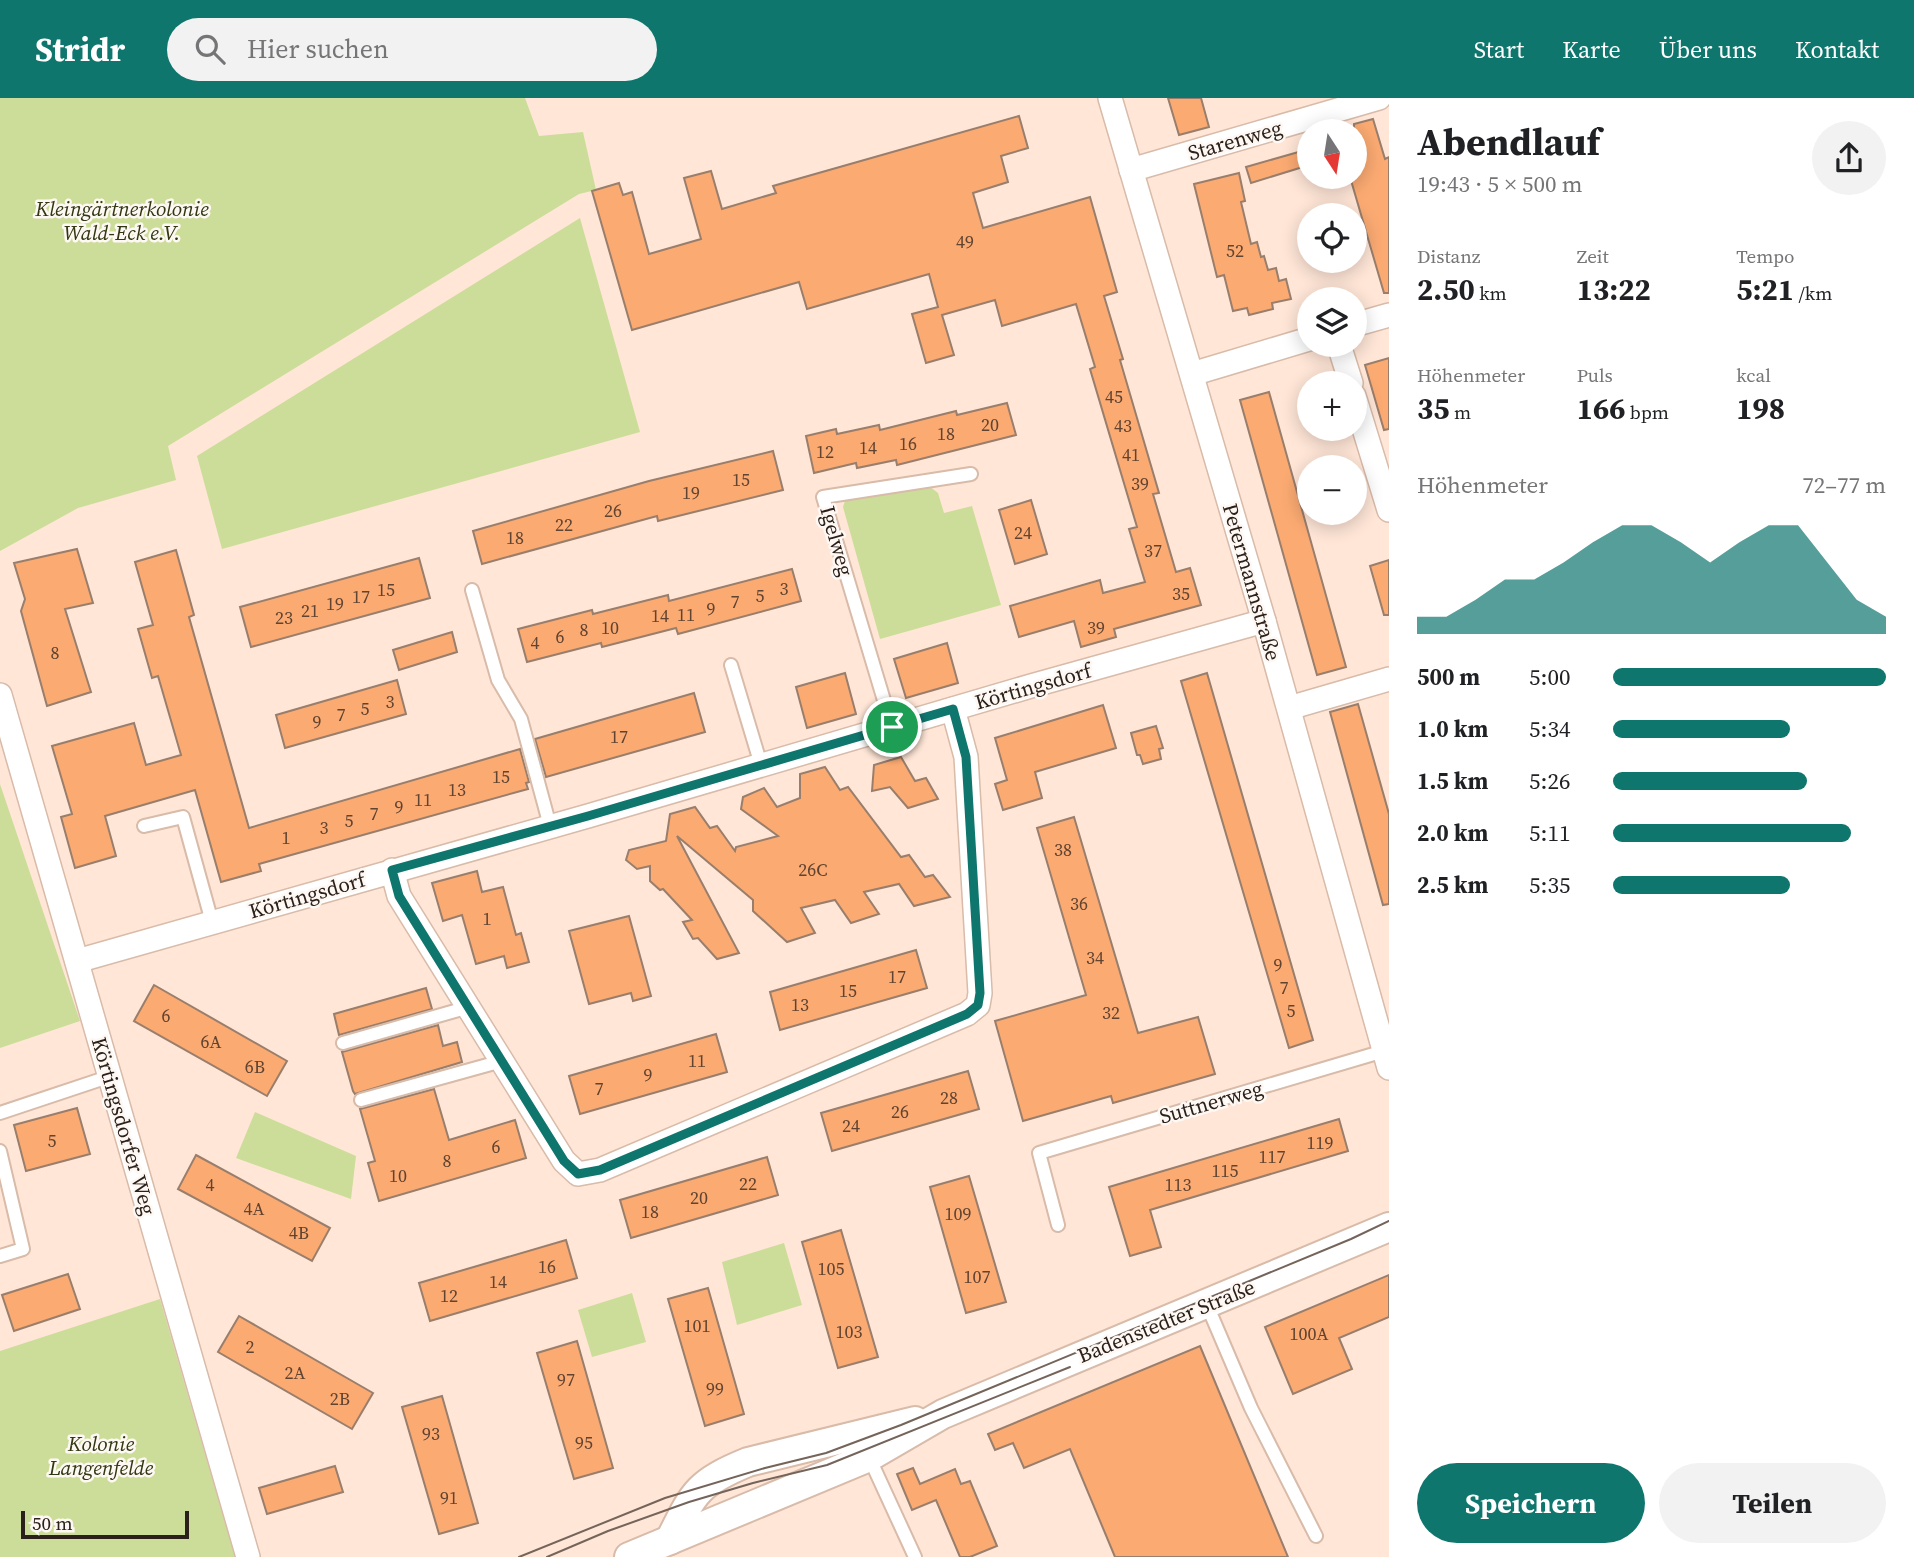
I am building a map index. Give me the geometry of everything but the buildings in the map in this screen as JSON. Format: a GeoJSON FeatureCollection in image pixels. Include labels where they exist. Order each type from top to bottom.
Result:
{"type":"FeatureCollection","features":[{"type":"Feature","properties":{"kind":"street","name":"Petermannstraße"},"geometry":{"type":"LineString","coordinates":[[1110,98],[1383,1022],[1386,1059]]}},
{"type":"Feature","properties":{"kind":"street","name":"Starenweg"},"geometry":{"type":"LineString","coordinates":[[1131,170],[1379,98]]}},
{"type":"Feature","properties":{"kind":"street"},"geometry":{"type":"LineString","coordinates":[[1367,321],[1389,315]]}},
{"type":"Feature","properties":{"kind":"street"},"geometry":{"type":"LineString","coordinates":[[1192,374],[1297,342]]}},
{"type":"Feature","properties":{"kind":"street"},"geometry":{"type":"LineString","coordinates":[[1367,438],[1389,510]]}},
{"type":"Feature","properties":{"kind":"street","name":"Körtingsdorf"},"geometry":{"type":"LineString","coordinates":[[77,961],[1264,621]]}},
{"type":"Feature","properties":{"kind":"street"},"geometry":{"type":"LineString","coordinates":[[1289,708],[1389,679]]}},
{"type":"Feature","properties":{"kind":"street","name":"Körtingsdorfer Weg"},"geometry":{"type":"LineString","coordinates":[[0,695],[248,1557]]}},
{"type":"Feature","properties":{"kind":"street"},"geometry":{"type":"LineString","coordinates":[[392,870],[399,896],[564,1161],[578,1174],[600,1170],[967,1014],[978,1005],[980,993],[966,757],[953,709]]}},
{"type":"Feature","properties":{"kind":"street","name":"Badenstedter Straße"},"geometry":{"type":"LineString","coordinates":[[629,1557],[667,1548],[864,1446],[1389,1227]]}},
{"type":"Feature","properties":{"kind":"street","name":"Badenstedter Straße"},"geometry":{"type":"LineString","coordinates":[[667,1548],[689,1502],[705,1483],[722,1473],[748,1462],[864,1446]]}},
{"type":"Feature","properties":{"kind":"lane","name":"Igelweg"},"geometry":{"type":"LineString","coordinates":[[892,727],[823,497],[971,474]]}},
{"type":"Feature","properties":{"kind":"lane"},"geometry":{"type":"LineString","coordinates":[[472,590],[498,680],[521,719],[550,826]]}},
{"type":"Feature","properties":{"kind":"lane"},"geometry":{"type":"LineString","coordinates":[[731,665],[761,765]]}},
{"type":"Feature","properties":{"kind":"lane"},"geometry":{"type":"LineString","coordinates":[[144,826],[183,817],[212,922]]}},
{"type":"Feature","properties":{"kind":"lane"},"geometry":{"type":"LineString","coordinates":[[343,1043],[469,1007]]}},
{"type":"Feature","properties":{"kind":"lane","name":"Suttnerweg"},"geometry":{"type":"LineString","coordinates":[[1058,1224],[1039,1153],[1386,1059]]}},
{"type":"Feature","properties":{"kind":"lane"},"geometry":{"type":"LineString","coordinates":[[361,1100],[502,1061]]}},
{"type":"Feature","properties":{"kind":"lane"},"geometry":{"type":"LineString","coordinates":[[0,1113],[111,1076]]}},
{"type":"Feature","properties":{"kind":"lane"},"geometry":{"type":"LineString","coordinates":[[0,1151],[4,1186],[23,1249],[0,1256]]}},
{"type":"Feature","properties":{"kind":"lane"},"geometry":{"type":"LineString","coordinates":[[1207,1305],[1251,1408],[1316,1536]]}},
{"type":"Feature","properties":{"kind":"lane"},"geometry":{"type":"LineString","coordinates":[[864,1446],[915,1557]]}},
{"type":"Feature","properties":{"kind":"green space","name":"Kleingärtnerkolonie Wald-Eck e.V."},"geometry":{"type":"Polygon","coordinates":[[[0,98],[525,98],[539,136],[583,132],[596,190],[579,194],[168,446],[176,480],[78,508],[0,551],[0,98]]]}},
{"type":"Feature","properties":{"kind":"green space"},"geometry":{"type":"Polygon","coordinates":[[[580,218],[640,432],[222,549],[197,456],[580,218]]]}},
{"type":"Feature","properties":{"kind":"green space"},"geometry":{"type":"Polygon","coordinates":[[[929,486],[938,493],[944,513],[972,506],[1001,605],[880,639],[843,507],[845,501],[852,498],[929,486]]]}},
{"type":"Feature","properties":{"kind":"green space"},"geometry":{"type":"Polygon","coordinates":[[[0,784],[80,1021],[0,1048],[0,784]]]}},
{"type":"Feature","properties":{"kind":"green space"},"geometry":{"type":"Polygon","coordinates":[[[255,1112],[356,1156],[351,1199],[236,1158],[255,1112]]]}},
{"type":"Feature","properties":{"kind":"green space"},"geometry":{"type":"Polygon","coordinates":[[[784,1243],[802,1305],[737,1325],[722,1262],[784,1243]]]}},
{"type":"Feature","properties":{"kind":"green space"},"geometry":{"type":"Polygon","coordinates":[[[632,1293],[646,1342],[592,1357],[578,1310],[632,1293]]]}},
{"type":"Feature","properties":{"kind":"green space","name":"Kolonie Langenfelde"},"geometry":{"type":"Polygon","coordinates":[[[160,1299],[235,1557],[0,1557],[0,1351],[160,1299]]]}},
{"type":"Feature","properties":{"kind":"tram line"},"geometry":{"type":"LineString","coordinates":[[519,1557],[665,1498],[826,1453],[901,1425],[1389,1221]]}},
{"type":"Feature","properties":{"kind":"tram line"},"geometry":{"type":"LineString","coordinates":[[547,1557],[608,1531],[689,1502],[827,1465],[1070,1367]]}},
{"type":"Feature","properties":{"kind":"route"},"geometry":{"type":"LineString","coordinates":[[953,709],[966,757],[980,993],[978,1005],[967,1014],[600,1170],[578,1174],[564,1161],[399,896],[392,870],[892,727],[953,709]]}}]}
